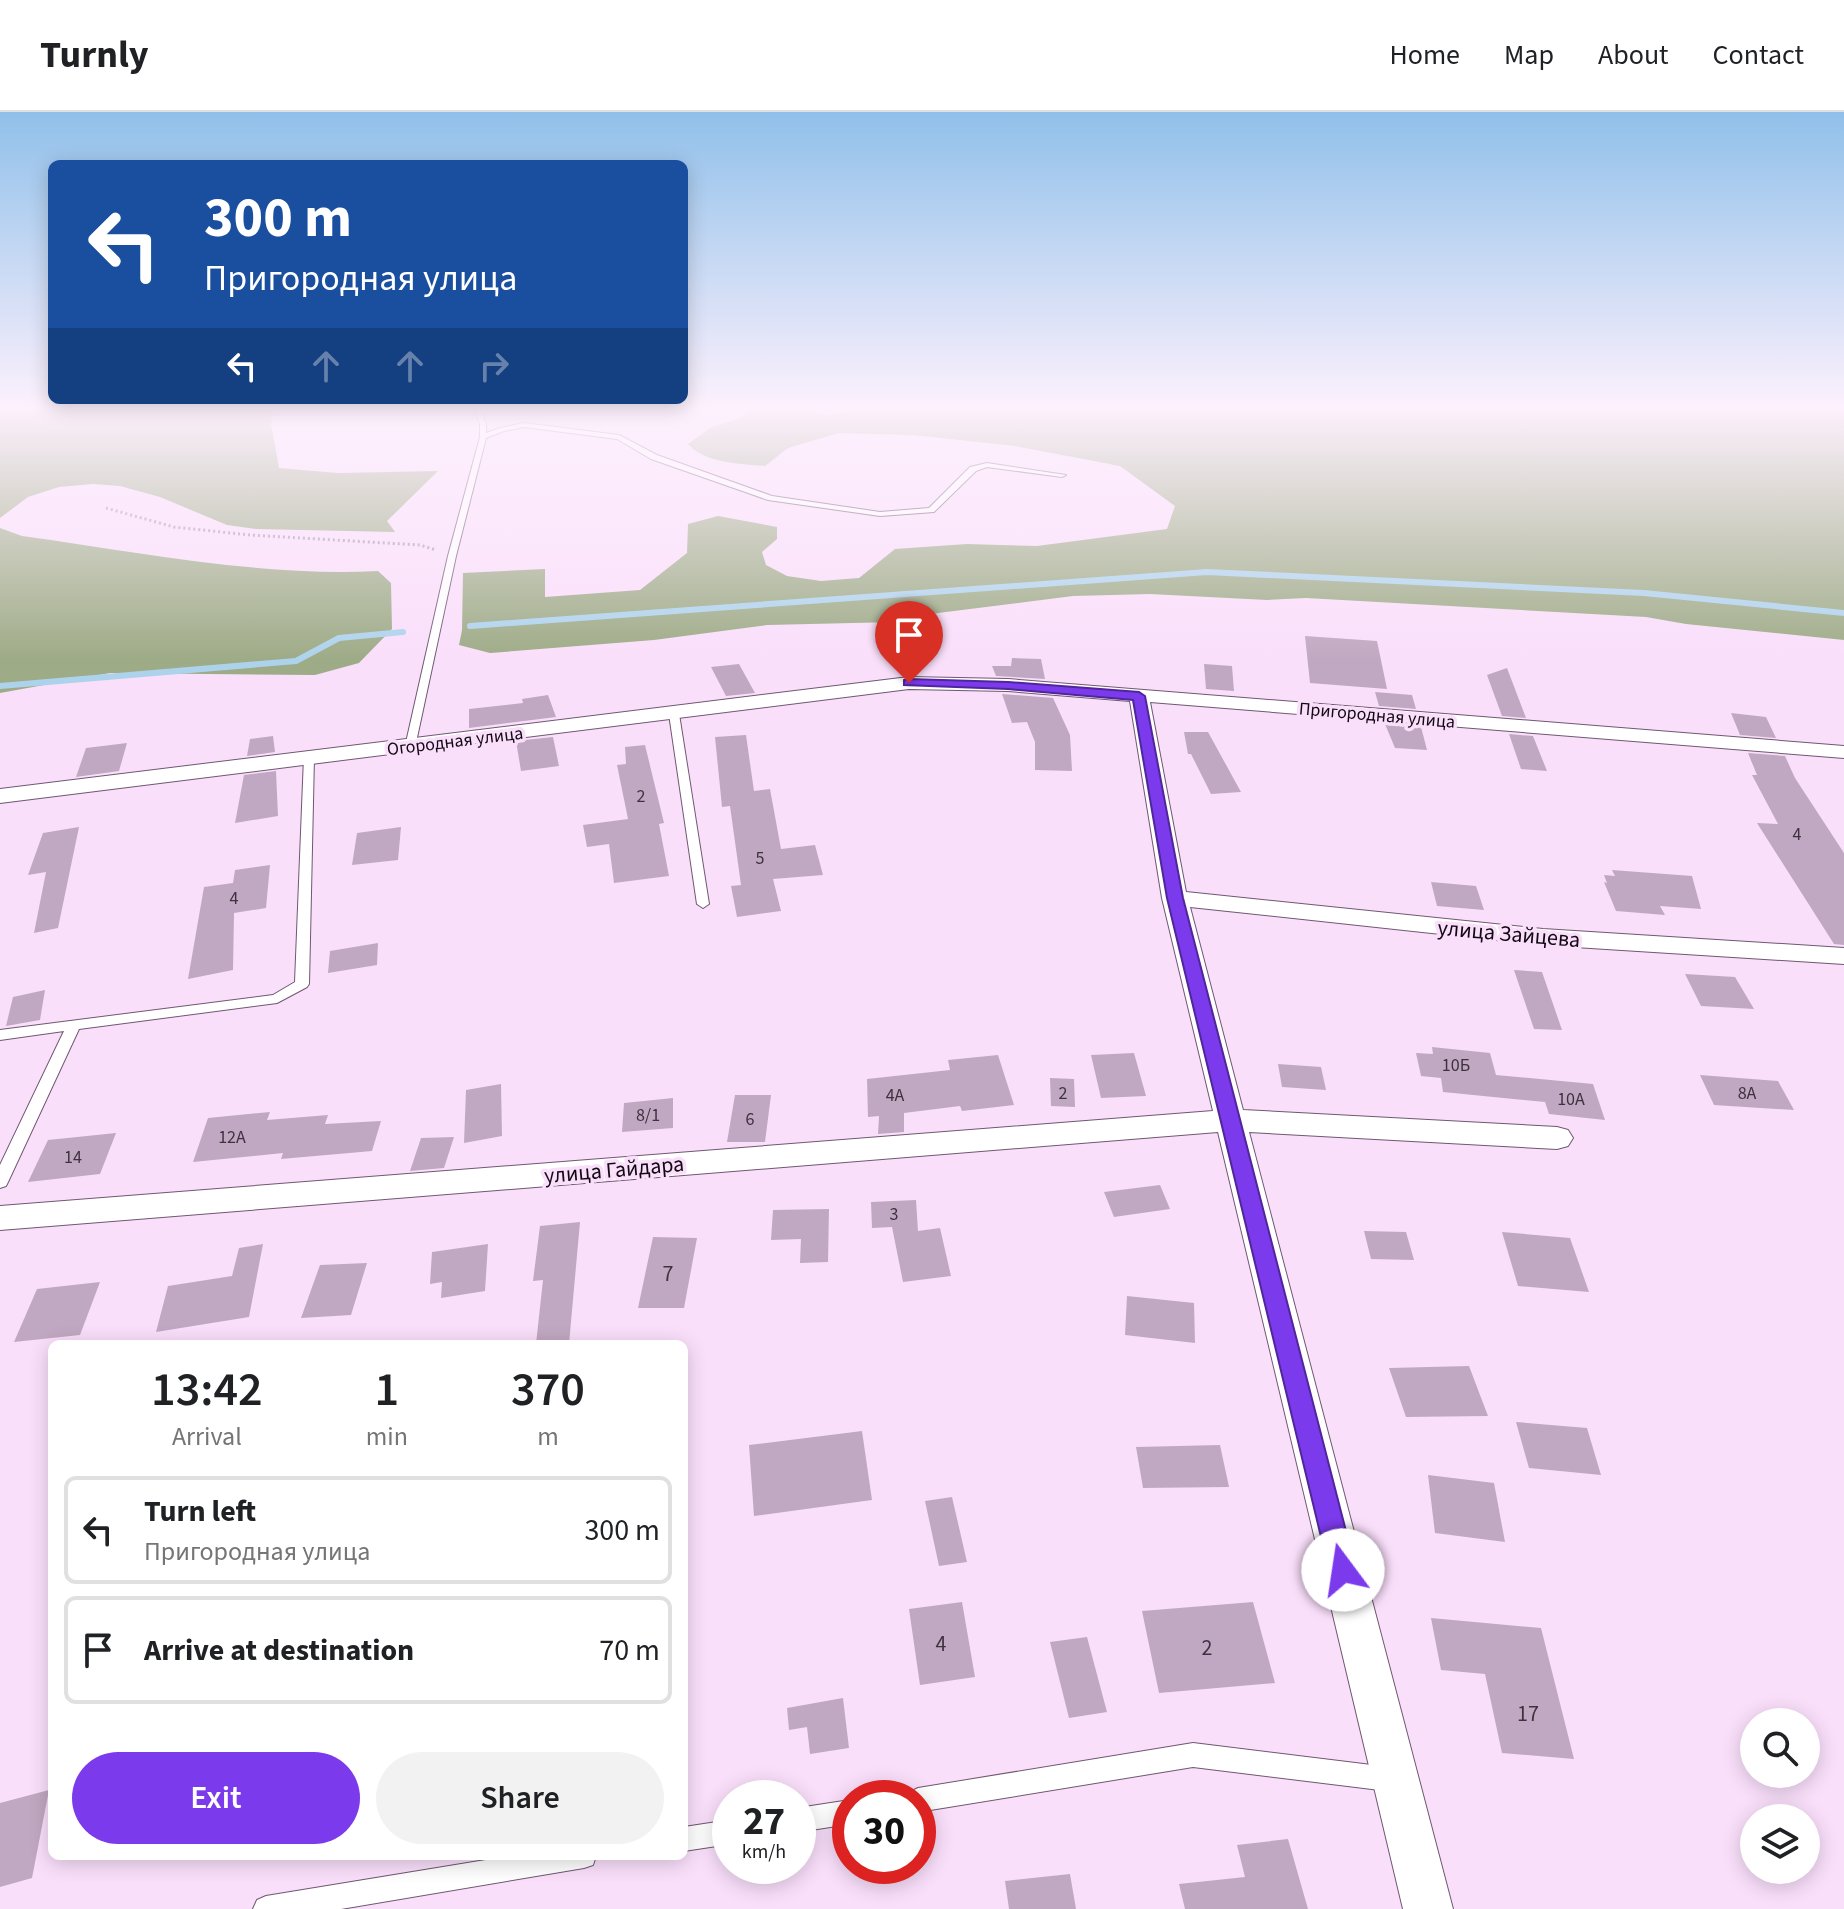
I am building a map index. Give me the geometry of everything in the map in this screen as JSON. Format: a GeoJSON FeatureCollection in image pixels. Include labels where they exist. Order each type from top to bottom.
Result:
{"type":"FeatureCollection","features":[{"type":"Feature","properties":{"kind":"street","name":"Огородная улица"},"geometry":{"type":"LineString","coordinates":[[0,796],[909,683]]}},
{"type":"Feature","properties":{"kind":"street","name":"Пригородная улица"},"geometry":{"type":"LineString","coordinates":[[909,683],[1008,685],[1844,752]]}},
{"type":"Feature","properties":{"kind":"street"},"geometry":{"type":"LineString","coordinates":[[1139,696],[1175,898],[1428,1909]]}},
{"type":"Feature","properties":{"kind":"street","name":"улица Зайцева"},"geometry":{"type":"LineString","coordinates":[[1175,898],[1543,937],[1844,956]]}},
{"type":"Feature","properties":{"kind":"street","name":"улица Гайдара"},"geometry":{"type":"LineString","coordinates":[[0,1218],[1229,1120],[1557,1138]]}},
{"type":"Feature","properties":{"kind":"lane"},"geometry":{"type":"LineString","coordinates":[[410,747],[468,493]]}},
{"type":"Feature","properties":{"kind":"lane"},"geometry":{"type":"LineString","coordinates":[[756,493],[771,498],[880,514],[910,514],[931,510],[949,493]]}},
{"type":"Feature","properties":{"kind":"lane"},"geometry":{"type":"LineString","coordinates":[[674,714],[703,904]]}},
{"type":"Feature","properties":{"kind":"lane"},"geometry":{"type":"LineString","coordinates":[[0,1035],[277,999],[302,984],[309,757]]}},
{"type":"Feature","properties":{"kind":"lane"},"geometry":{"type":"LineString","coordinates":[[0,1182],[73,1027]]}},
{"type":"Feature","properties":{"kind":"lane"},"geometry":{"type":"LineString","coordinates":[[936,1797],[1193,1755],[1396,1780]]}},
{"type":"Feature","properties":{"kind":"lane"},"geometry":{"type":"LineString","coordinates":[[688,1838],[712,1835]]}},
{"type":"Feature","properties":{"kind":"lane"},"geometry":{"type":"LineString","coordinates":[[266,1909],[560,1860]]}},
{"type":"Feature","properties":{"kind":"path"},"geometry":{"type":"LineString","coordinates":[[106,508],[174,527],[250,535],[420,545],[452,556]]}},
{"type":"Feature","properties":{"kind":"green space"},"geometry":{"type":"Polygon","coordinates":[[[0,493],[41,493],[28,497],[0,518],[0,493]]]}},
{"type":"Feature","properties":{"kind":"green space"},"geometry":{"type":"Polygon","coordinates":[[[145,493],[416,493],[387,521],[395,532],[256,529],[227,525],[145,493]]]}},
{"type":"Feature","properties":{"kind":"green space"},"geometry":{"type":"Polygon","coordinates":[[[1157,493],[1844,493],[1844,640],[1646,617],[1306,598],[1267,600],[1150,594],[1073,596],[938,613],[896,622],[767,625],[654,640],[490,653],[459,645],[463,573],[545,569],[545,597],[640,590],[687,553],[688,524],[718,516],[777,527],[777,539],[762,552],[766,565],[787,576],[821,581],[859,578],[895,549],[967,544],[1037,546],[1167,529],[1175,506],[1157,493]]]}},
{"type":"Feature","properties":{"kind":"green space"},"geometry":{"type":"Polygon","coordinates":[[[0,528],[22,536],[200,562],[289,570],[378,571],[391,583],[392,629],[359,663],[315,675],[110,673],[0,693],[0,528]]]}},
{"type":"Feature","properties":{"kind":"building"},"geometry":{"type":"Polygon","coordinates":[[[1305,636],[1377,641],[1387,689],[1310,683],[1305,636]]]}},
{"type":"Feature","properties":{"kind":"building"},"geometry":{"type":"Polygon","coordinates":[[[1012,658],[1041,659],[1045,679],[996,676],[992,666],[1011,666],[1012,658]]]}},
{"type":"Feature","properties":{"kind":"building"},"geometry":{"type":"Polygon","coordinates":[[[739,664],[755,693],[726,696],[711,667],[739,664]]]}},
{"type":"Feature","properties":{"kind":"building"},"geometry":{"type":"Polygon","coordinates":[[[1204,664],[1232,666],[1234,691],[1206,689],[1204,664]]]}},
{"type":"Feature","properties":{"kind":"building"},"geometry":{"type":"Polygon","coordinates":[[[1507,668],[1526,718],[1502,716],[1487,675],[1507,668]]]}},
{"type":"Feature","properties":{"kind":"building"},"geometry":{"type":"Polygon","coordinates":[[[1375,692],[1412,695],[1416,709],[1379,706],[1375,692]]]}},
{"type":"Feature","properties":{"kind":"building"},"geometry":{"type":"Polygon","coordinates":[[[1002,694],[1053,698],[1070,735],[1072,771],[1035,770],[1035,742],[1027,722],[1012,723],[1002,694]]]}},
{"type":"Feature","properties":{"kind":"building"},"geometry":{"type":"Polygon","coordinates":[[[548,695],[556,717],[469,728],[469,709],[523,703],[522,699],[548,695]]]}},
{"type":"Feature","properties":{"kind":"building"},"geometry":{"type":"Polygon","coordinates":[[[1731,713],[1766,717],[1776,738],[1740,735],[1731,713]]]}},
{"type":"Feature","properties":{"kind":"building"},"geometry":{"type":"Polygon","coordinates":[[[1385,724],[1421,727],[1427,750],[1395,748],[1385,724]]]}},
{"type":"Feature","properties":{"kind":"building"},"geometry":{"type":"Polygon","coordinates":[[[1184,732],[1208,732],[1241,792],[1211,794],[1191,754],[1188,754],[1184,732]]]}},
{"type":"Feature","properties":{"kind":"building"},"geometry":{"type":"Polygon","coordinates":[[[1509,734],[1533,736],[1547,771],[1521,769],[1509,734]]]}},
{"type":"Feature","properties":{"kind":"building"},"geometry":{"type":"Polygon","coordinates":[[[746,735],[754,791],[770,789],[781,849],[815,845],[823,875],[773,879],[781,911],[737,917],[731,886],[741,885],[730,806],[722,807],[715,737],[746,735]]]}},
{"type":"Feature","properties":{"kind":"building"},"geometry":{"type":"Polygon","coordinates":[[[273,736],[275,752],[247,756],[250,739],[273,736]]]}},
{"type":"Feature","properties":{"kind":"building"},"geometry":{"type":"Polygon","coordinates":[[[553,737],[559,766],[521,771],[516,741],[553,737]]]}},
{"type":"Feature","properties":{"kind":"building"},"geometry":{"type":"Polygon","coordinates":[[[127,743],[119,771],[76,777],[86,748],[127,743]]]}},
{"type":"Feature","properties":{"kind":"building"},"geometry":{"type":"Polygon","coordinates":[[[645,745],[664,823],[659,824],[669,876],[614,883],[609,844],[587,847],[583,825],[628,819],[617,765],[626,764],[625,747],[645,745]]]}},
{"type":"Feature","properties":{"kind":"building"},"geometry":{"type":"Polygon","coordinates":[[[1748,753],[1785,756],[1795,778],[1844,853],[1844,945],[1834,944],[1757,823],[1778,824],[1752,775],[1757,775],[1748,753]]]}},
{"type":"Feature","properties":{"kind":"building"},"geometry":{"type":"Polygon","coordinates":[[[276,771],[278,816],[235,823],[244,775],[276,771]]]}},
{"type":"Feature","properties":{"kind":"building"},"geometry":{"type":"Polygon","coordinates":[[[79,827],[58,928],[34,933],[46,872],[28,875],[43,833],[79,827]]]}},
{"type":"Feature","properties":{"kind":"building"},"geometry":{"type":"Polygon","coordinates":[[[401,827],[398,860],[352,865],[357,833],[401,827]]]}},
{"type":"Feature","properties":{"kind":"building"},"geometry":{"type":"Polygon","coordinates":[[[270,865],[266,908],[234,913],[233,970],[188,979],[204,887],[233,883],[235,870],[270,865]]]}},
{"type":"Feature","properties":{"kind":"building"},"geometry":{"type":"Polygon","coordinates":[[[1612,870],[1692,876],[1701,909],[1660,906],[1665,915],[1616,911],[1604,882],[1607,883],[1604,875],[1615,876],[1612,870]]]}},
{"type":"Feature","properties":{"kind":"building"},"geometry":{"type":"Polygon","coordinates":[[[1431,882],[1476,886],[1484,910],[1437,906],[1431,882]]]}},
{"type":"Feature","properties":{"kind":"building"},"geometry":{"type":"Polygon","coordinates":[[[378,943],[377,965],[328,973],[330,951],[378,943]]]}},
{"type":"Feature","properties":{"kind":"building"},"geometry":{"type":"Polygon","coordinates":[[[1514,970],[1542,972],[1562,1030],[1534,1029],[1514,970]]]}},
{"type":"Feature","properties":{"kind":"building"},"geometry":{"type":"Polygon","coordinates":[[[1685,974],[1735,977],[1754,1009],[1701,1006],[1685,974]]]}},
{"type":"Feature","properties":{"kind":"building"},"geometry":{"type":"Polygon","coordinates":[[[45,990],[40,1020],[6,1026],[13,997],[45,990]]]}},
{"type":"Feature","properties":{"kind":"building"},"geometry":{"type":"Polygon","coordinates":[[[1432,1047],[1490,1053],[1496,1075],[1593,1084],[1605,1120],[1549,1114],[1545,1102],[1443,1092],[1441,1078],[1421,1076],[1416,1053],[1433,1054],[1432,1047]]]}},
{"type":"Feature","properties":{"kind":"building"},"geometry":{"type":"Polygon","coordinates":[[[1134,1053],[1146,1096],[1101,1098],[1091,1055],[1134,1053]]]}},
{"type":"Feature","properties":{"kind":"building"},"geometry":{"type":"Polygon","coordinates":[[[998,1055],[1014,1105],[962,1111],[960,1106],[904,1113],[904,1132],[878,1134],[879,1116],[868,1117],[867,1079],[950,1070],[948,1060],[998,1055]]]}},
{"type":"Feature","properties":{"kind":"building"},"geometry":{"type":"Polygon","coordinates":[[[1278,1064],[1321,1067],[1326,1090],[1282,1087],[1278,1064]]]}},
{"type":"Feature","properties":{"kind":"building"},"geometry":{"type":"Polygon","coordinates":[[[1700,1075],[1778,1081],[1794,1110],[1714,1105],[1700,1075]]]}},
{"type":"Feature","properties":{"kind":"building"},"geometry":{"type":"Polygon","coordinates":[[[1050,1078],[1074,1079],[1075,1107],[1051,1106],[1050,1078]]]}},
{"type":"Feature","properties":{"kind":"building"},"geometry":{"type":"Polygon","coordinates":[[[501,1084],[502,1136],[464,1143],[466,1090],[501,1084]]]}},
{"type":"Feature","properties":{"kind":"building"},"geometry":{"type":"Polygon","coordinates":[[[735,1095],[771,1095],[765,1142],[727,1142],[735,1095]]]}},
{"type":"Feature","properties":{"kind":"building"},"geometry":{"type":"Polygon","coordinates":[[[673,1098],[673,1128],[622,1132],[624,1103],[673,1098]]]}},
{"type":"Feature","properties":{"kind":"building"},"geometry":{"type":"Polygon","coordinates":[[[270,1112],[267,1120],[328,1115],[325,1124],[381,1121],[372,1151],[281,1159],[283,1153],[193,1162],[208,1118],[270,1112]]]}},
{"type":"Feature","properties":{"kind":"building"},"geometry":{"type":"Polygon","coordinates":[[[116,1133],[100,1174],[28,1182],[48,1140],[116,1133]]]}},
{"type":"Feature","properties":{"kind":"building"},"geometry":{"type":"Polygon","coordinates":[[[454,1137],[444,1168],[410,1171],[421,1138],[454,1137]]]}},
{"type":"Feature","properties":{"kind":"building"},"geometry":{"type":"Polygon","coordinates":[[[1160,1185],[1170,1209],[1114,1217],[1104,1192],[1160,1185]]]}},
{"type":"Feature","properties":{"kind":"building"},"geometry":{"type":"Polygon","coordinates":[[[916,1200],[918,1231],[940,1228],[951,1276],[903,1282],[892,1227],[872,1228],[871,1202],[916,1200]]]}},
{"type":"Feature","properties":{"kind":"building"},"geometry":{"type":"Polygon","coordinates":[[[829,1209],[828,1262],[800,1263],[801,1239],[771,1240],[773,1210],[829,1209]]]}},
{"type":"Feature","properties":{"kind":"building"},"geometry":{"type":"Polygon","coordinates":[[[580,1222],[569,1340],[536,1340],[543,1280],[533,1281],[540,1226],[580,1222]]]}},
{"type":"Feature","properties":{"kind":"building"},"geometry":{"type":"Polygon","coordinates":[[[1364,1231],[1406,1232],[1414,1260],[1371,1259],[1364,1231]]]}},
{"type":"Feature","properties":{"kind":"building"},"geometry":{"type":"Polygon","coordinates":[[[1502,1232],[1570,1238],[1589,1292],[1518,1286],[1502,1232]]]}},
{"type":"Feature","properties":{"kind":"building"},"geometry":{"type":"Polygon","coordinates":[[[653,1237],[697,1238],[684,1308],[638,1308],[653,1237]]]}},
{"type":"Feature","properties":{"kind":"building"},"geometry":{"type":"Polygon","coordinates":[[[263,1244],[249,1317],[156,1332],[168,1286],[232,1276],[239,1248],[263,1244]]]}},
{"type":"Feature","properties":{"kind":"building"},"geometry":{"type":"Polygon","coordinates":[[[488,1244],[485,1291],[441,1298],[442,1282],[430,1284],[432,1252],[488,1244]]]}},
{"type":"Feature","properties":{"kind":"building"},"geometry":{"type":"Polygon","coordinates":[[[367,1263],[351,1315],[301,1318],[320,1265],[367,1263]]]}},
{"type":"Feature","properties":{"kind":"building"},"geometry":{"type":"Polygon","coordinates":[[[100,1282],[80,1335],[14,1342],[37,1289],[100,1282]]]}},
{"type":"Feature","properties":{"kind":"building"},"geometry":{"type":"Polygon","coordinates":[[[1127,1296],[1194,1303],[1195,1343],[1125,1335],[1127,1296]]]}},
{"type":"Feature","properties":{"kind":"building"},"geometry":{"type":"Polygon","coordinates":[[[1469,1366],[1488,1416],[1406,1417],[1389,1368],[1469,1366]]]}},
{"type":"Feature","properties":{"kind":"building"},"geometry":{"type":"Polygon","coordinates":[[[1516,1422],[1587,1428],[1601,1475],[1529,1468],[1516,1422]]]}},
{"type":"Feature","properties":{"kind":"building"},"geometry":{"type":"Polygon","coordinates":[[[862,1431],[872,1500],[754,1516],[749,1445],[862,1431]]]}},
{"type":"Feature","properties":{"kind":"building"},"geometry":{"type":"Polygon","coordinates":[[[1220,1445],[1229,1487],[1143,1488],[1136,1447],[1220,1445]]]}},
{"type":"Feature","properties":{"kind":"building"},"geometry":{"type":"Polygon","coordinates":[[[1428,1475],[1494,1483],[1505,1542],[1435,1533],[1428,1475]]]}},
{"type":"Feature","properties":{"kind":"building"},"geometry":{"type":"Polygon","coordinates":[[[952,1497],[967,1562],[939,1566],[925,1501],[952,1497]]]}},
{"type":"Feature","properties":{"kind":"building"},"geometry":{"type":"Polygon","coordinates":[[[962,1602],[975,1677],[920,1685],[909,1609],[962,1602]]]}},
{"type":"Feature","properties":{"kind":"building"},"geometry":{"type":"Polygon","coordinates":[[[1253,1602],[1275,1683],[1159,1693],[1142,1611],[1253,1602]]]}},
{"type":"Feature","properties":{"kind":"building"},"geometry":{"type":"Polygon","coordinates":[[[1431,1618],[1541,1628],[1574,1759],[1502,1753],[1485,1674],[1441,1670],[1431,1618]]]}},
{"type":"Feature","properties":{"kind":"building"},"geometry":{"type":"Polygon","coordinates":[[[1087,1637],[1107,1712],[1069,1718],[1050,1642],[1087,1637]]]}},
{"type":"Feature","properties":{"kind":"building"},"geometry":{"type":"Polygon","coordinates":[[[843,1698],[849,1748],[810,1754],[807,1727],[789,1730],[787,1708],[843,1698]]]}},
{"type":"Feature","properties":{"kind":"building"},"geometry":{"type":"Polygon","coordinates":[[[48,1790],[32,1878],[0,1887],[0,1803],[48,1790]]]}},
{"type":"Feature","properties":{"kind":"building"},"geometry":{"type":"Polygon","coordinates":[[[1288,1839],[1308,1909],[1185,1909],[1179,1884],[1245,1877],[1237,1845],[1288,1839]]]}},
{"type":"Feature","properties":{"kind":"building"},"geometry":{"type":"Polygon","coordinates":[[[1070,1874],[1076,1909],[1009,1909],[1005,1881],[1070,1874]]]}},
{"type":"Feature","properties":{"kind":"waterway"},"geometry":{"type":"LineString","coordinates":[[470,626],[1207,572],[1644,593],[1844,613]]}},
{"type":"Feature","properties":{"kind":"waterway"},"geometry":{"type":"LineString","coordinates":[[0,686],[296,661],[339,638],[403,632]]}},
{"type":"Feature","properties":{"kind":"route"},"geometry":{"type":"LineString","coordinates":[[909,683],[1008,685],[1139,696],[1175,898],[1343,1570]]}}]}
